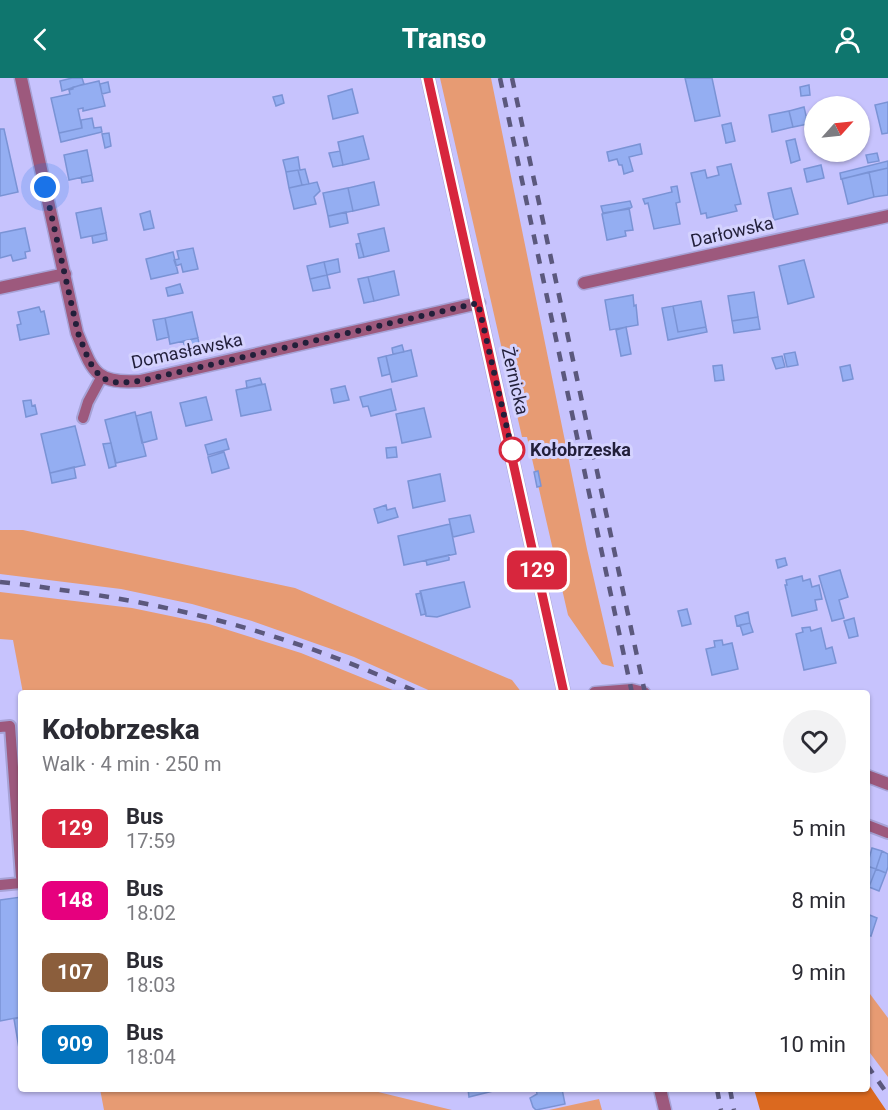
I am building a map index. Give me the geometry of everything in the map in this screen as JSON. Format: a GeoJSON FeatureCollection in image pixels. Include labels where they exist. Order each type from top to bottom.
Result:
{"type":"FeatureCollection","features":[{"type":"Feature","properties":{"kind":"street"},"geometry":{"type":"LineString","coordinates":[[21,78],[78,333],[89,361],[101,378]]}},
{"type":"Feature","properties":{"kind":"street","name":"Żernicka"},"geometry":{"type":"LineString","coordinates":[[428,78],[563,690]]}},
{"type":"Feature","properties":{"kind":"street","name":"Darłowska"},"geometry":{"type":"LineString","coordinates":[[584,284],[888,216]]}},
{"type":"Feature","properties":{"kind":"street"},"geometry":{"type":"LineString","coordinates":[[0,288],[64,274]]}},
{"type":"Feature","properties":{"kind":"street","name":"Domasławska"},"geometry":{"type":"LineString","coordinates":[[101,378],[118,383],[140,381],[478,303]]}},
{"type":"Feature","properties":{"kind":"street"},"geometry":{"type":"LineString","coordinates":[[870,777],[888,784]]}},
{"type":"Feature","properties":{"kind":"street"},"geometry":{"type":"LineString","coordinates":[[661,1092],[665,1110]]}},
{"type":"Feature","properties":{"kind":"lane"},"geometry":{"type":"LineString","coordinates":[[83,418],[88,402],[101,378]]}},
{"type":"Feature","properties":{"kind":"lane"},"geometry":{"type":"LineString","coordinates":[[0,727],[10,726],[18,836]]}},
{"type":"Feature","properties":{"kind":"lane"},"geometry":{"type":"LineString","coordinates":[[870,826],[888,833]]}},
{"type":"Feature","properties":{"kind":"lane"},"geometry":{"type":"LineString","coordinates":[[0,885],[18,883]]}},
{"type":"Feature","properties":{"kind":"shaded area"},"geometry":{"type":"Polygon","coordinates":[[[440,78],[491,78],[587,549],[614,667],[602,664],[568,615],[527,437],[522,437],[440,78]]]}},
{"type":"Feature","properties":{"kind":"shaded area"},"geometry":{"type":"Polygon","coordinates":[[[0,530],[23,530],[295,588],[512,680],[520,690],[428,690],[354,657],[252,621],[192,604],[121,589],[0,574],[0,530]]]}},
{"type":"Feature","properties":{"kind":"shaded area"},"geometry":{"type":"Polygon","coordinates":[[[0,592],[132,608],[209,624],[301,653],[393,690],[22,690],[13,640],[0,639],[0,592]]]}},
{"type":"Feature","properties":{"kind":"shaded area"},"geometry":{"type":"Polygon","coordinates":[[[870,994],[888,1018],[888,1077],[870,1053],[870,994]]]}},
{"type":"Feature","properties":{"kind":"shaded area"},"geometry":{"type":"Polygon","coordinates":[[[870,1086],[886,1110],[760,1110],[755,1092],[870,1092],[870,1086]]]}},
{"type":"Feature","properties":{"kind":"shaded area"},"geometry":{"type":"Polygon","coordinates":[[[101,1092],[378,1092],[452,1110],[104,1110],[101,1092]]]}},
{"type":"Feature","properties":{"kind":"shaded area"},"geometry":{"type":"Polygon","coordinates":[[[599,1099],[602,1110],[549,1110],[599,1099]]]}},
{"type":"Feature","properties":{"kind":"building"},"geometry":{"type":"Polygon","coordinates":[[[82,78],[84,84],[62,91],[60,81],[82,78]]]}},
{"type":"Feature","properties":{"kind":"building"},"geometry":{"type":"Polygon","coordinates":[[[685,78],[712,78],[720,116],[695,121],[685,78]]]}},
{"type":"Feature","properties":{"kind":"building"},"geometry":{"type":"Polygon","coordinates":[[[99,81],[105,106],[83,111],[83,108],[78,109],[82,128],[59,133],[51,98],[70,94],[69,90],[73,87],[99,81]]]}},
{"type":"Feature","properties":{"kind":"building"},"geometry":{"type":"Polygon","coordinates":[[[108,82],[110,92],[102,94],[100,84],[108,82]]]}},
{"type":"Feature","properties":{"kind":"building"},"geometry":{"type":"Polygon","coordinates":[[[809,85],[810,95],[801,96],[800,87],[809,85]]]}},
{"type":"Feature","properties":{"kind":"building"},"geometry":{"type":"Polygon","coordinates":[[[352,89],[358,113],[333,119],[328,96],[352,89]]]}},
{"type":"Feature","properties":{"kind":"building"},"geometry":{"type":"Polygon","coordinates":[[[282,95],[284,103],[276,106],[273,97],[282,95]]]}},
{"type":"Feature","properties":{"kind":"building"},"geometry":{"type":"Polygon","coordinates":[[[888,102],[888,133],[882,134],[875,105],[888,102]]]}},
{"type":"Feature","properties":{"kind":"building"},"geometry":{"type":"Polygon","coordinates":[[[804,107],[804,125],[793,127],[789,111],[804,107]]]}},
{"type":"Feature","properties":{"kind":"building"},"geometry":{"type":"Polygon","coordinates":[[[789,111],[793,127],[772,132],[769,115],[789,111]]]}},
{"type":"Feature","properties":{"kind":"building"},"geometry":{"type":"Polygon","coordinates":[[[92,118],[94,128],[101,127],[102,132],[61,142],[59,133],[82,128],[81,120],[92,118]]]}},
{"type":"Feature","properties":{"kind":"building"},"geometry":{"type":"Polygon","coordinates":[[[731,123],[735,141],[726,143],[722,125],[731,123]]]}},
{"type":"Feature","properties":{"kind":"building"},"geometry":{"type":"Polygon","coordinates":[[[0,129],[4,129],[18,192],[0,196],[0,129]]]}},
{"type":"Feature","properties":{"kind":"building"},"geometry":{"type":"Polygon","coordinates":[[[109,133],[111,146],[105,148],[102,134],[109,133]]]}},
{"type":"Feature","properties":{"kind":"building"},"geometry":{"type":"Polygon","coordinates":[[[363,136],[369,159],[343,165],[338,142],[363,136]]]}},
{"type":"Feature","properties":{"kind":"building"},"geometry":{"type":"Polygon","coordinates":[[[795,139],[800,160],[791,163],[786,141],[795,139]]]}},
{"type":"Feature","properties":{"kind":"building"},"geometry":{"type":"Polygon","coordinates":[[[640,144],[642,154],[629,157],[633,171],[624,174],[622,165],[619,165],[617,159],[609,161],[607,152],[640,144]]]}},
{"type":"Feature","properties":{"kind":"building"},"geometry":{"type":"Polygon","coordinates":[[[87,150],[92,175],[69,180],[64,155],[87,150]]]}},
{"type":"Feature","properties":{"kind":"building"},"geometry":{"type":"Polygon","coordinates":[[[340,151],[343,165],[333,167],[329,153],[340,151]]]}},
{"type":"Feature","properties":{"kind":"building"},"geometry":{"type":"Polygon","coordinates":[[[877,153],[879,161],[868,163],[870,154],[877,153]]]}},
{"type":"Feature","properties":{"kind":"building"},"geometry":{"type":"Polygon","coordinates":[[[298,157],[300,170],[305,169],[309,184],[302,185],[298,170],[286,172],[283,160],[298,157]]]}},
{"type":"Feature","properties":{"kind":"building"},"geometry":{"type":"Polygon","coordinates":[[[888,161],[888,168],[841,179],[840,173],[888,161]]]}},
{"type":"Feature","properties":{"kind":"building"},"geometry":{"type":"Polygon","coordinates":[[[731,164],[741,204],[735,205],[737,211],[707,218],[706,213],[701,214],[691,173],[705,170],[707,178],[719,175],[717,167],[731,164]]]}},
{"type":"Feature","properties":{"kind":"building"},"geometry":{"type":"Polygon","coordinates":[[[821,165],[824,178],[807,182],[804,169],[821,165]]]}},
{"type":"Feature","properties":{"kind":"building"},"geometry":{"type":"Polygon","coordinates":[[[888,168],[888,195],[874,197],[869,172],[888,168]]]}},
{"type":"Feature","properties":{"kind":"building"},"geometry":{"type":"Polygon","coordinates":[[[298,170],[302,185],[289,188],[286,172],[298,170]]]}},
{"type":"Feature","properties":{"kind":"building"},"geometry":{"type":"Polygon","coordinates":[[[869,172],[874,197],[848,204],[842,179],[869,172]]]}},
{"type":"Feature","properties":{"kind":"building"},"geometry":{"type":"Polygon","coordinates":[[[92,175],[93,181],[82,183],[81,177],[92,175]]]}},
{"type":"Feature","properties":{"kind":"building"},"geometry":{"type":"Polygon","coordinates":[[[317,182],[320,191],[314,197],[316,204],[294,209],[289,188],[317,182]]]}},
{"type":"Feature","properties":{"kind":"building"},"geometry":{"type":"Polygon","coordinates":[[[374,182],[379,205],[353,211],[348,188],[374,182]]]}},
{"type":"Feature","properties":{"kind":"building"},"geometry":{"type":"Polygon","coordinates":[[[677,186],[680,202],[676,203],[680,224],[654,229],[648,203],[645,204],[643,199],[672,192],[671,187],[677,186]]]}},
{"type":"Feature","properties":{"kind":"building"},"geometry":{"type":"Polygon","coordinates":[[[348,188],[353,211],[328,216],[323,193],[348,188]]]}},
{"type":"Feature","properties":{"kind":"building"},"geometry":{"type":"Polygon","coordinates":[[[791,188],[798,214],[774,220],[768,193],[791,188]]]}},
{"type":"Feature","properties":{"kind":"building"},"geometry":{"type":"Polygon","coordinates":[[[630,201],[632,207],[629,209],[603,213],[601,206],[630,201]]]}},
{"type":"Feature","properties":{"kind":"building"},"geometry":{"type":"Polygon","coordinates":[[[101,208],[106,233],[81,238],[76,213],[101,208]]]}},
{"type":"Feature","properties":{"kind":"building"},"geometry":{"type":"Polygon","coordinates":[[[629,208],[633,230],[625,231],[626,236],[607,240],[602,214],[629,208]]]}},
{"type":"Feature","properties":{"kind":"building"},"geometry":{"type":"Polygon","coordinates":[[[150,211],[154,228],[144,230],[140,214],[150,211]]]}},
{"type":"Feature","properties":{"kind":"building"},"geometry":{"type":"Polygon","coordinates":[[[346,212],[348,223],[330,227],[328,216],[346,212]]]}},
{"type":"Feature","properties":{"kind":"building"},"geometry":{"type":"Polygon","coordinates":[[[25,228],[30,251],[25,252],[26,258],[13,261],[11,255],[0,258],[0,233],[25,228]]]}},
{"type":"Feature","properties":{"kind":"building"},"geometry":{"type":"Polygon","coordinates":[[[384,228],[389,251],[364,257],[358,234],[384,228]]]}},
{"type":"Feature","properties":{"kind":"building"},"geometry":{"type":"Polygon","coordinates":[[[106,233],[107,240],[93,243],[92,236],[106,233]]]}},
{"type":"Feature","properties":{"kind":"building"},"geometry":{"type":"Polygon","coordinates":[[[360,243],[364,257],[359,258],[356,244],[360,243]]]}},
{"type":"Feature","properties":{"kind":"building"},"geometry":{"type":"Polygon","coordinates":[[[193,248],[198,269],[183,272],[181,264],[176,266],[174,260],[179,259],[177,251],[193,248]]]}},
{"type":"Feature","properties":{"kind":"building"},"geometry":{"type":"Polygon","coordinates":[[[173,252],[178,273],[151,279],[146,259],[173,252]]]}},
{"type":"Feature","properties":{"kind":"building"},"geometry":{"type":"Polygon","coordinates":[[[338,259],[340,272],[327,275],[324,262],[338,259]]]}},
{"type":"Feature","properties":{"kind":"building"},"geometry":{"type":"Polygon","coordinates":[[[804,260],[814,297],[788,304],[779,266],[804,260]]]}},
{"type":"Feature","properties":{"kind":"building"},"geometry":{"type":"Polygon","coordinates":[[[324,262],[327,275],[310,279],[307,266],[324,262]]]}},
{"type":"Feature","properties":{"kind":"building"},"geometry":{"type":"Polygon","coordinates":[[[394,271],[399,295],[374,301],[368,277],[394,271]]]}},
{"type":"Feature","properties":{"kind":"building"},"geometry":{"type":"Polygon","coordinates":[[[327,275],[330,288],[313,291],[310,279],[327,275]]]}},
{"type":"Feature","properties":{"kind":"building"},"geometry":{"type":"Polygon","coordinates":[[[368,277],[374,301],[364,303],[358,279],[368,277]]]}},
{"type":"Feature","properties":{"kind":"building"},"geometry":{"type":"Polygon","coordinates":[[[180,284],[183,293],[168,296],[166,288],[180,284]]]}},
{"type":"Feature","properties":{"kind":"building"},"geometry":{"type":"Polygon","coordinates":[[[754,292],[758,317],[732,321],[728,296],[754,292]]]}},
{"type":"Feature","properties":{"kind":"building"},"geometry":{"type":"Polygon","coordinates":[[[633,295],[638,325],[610,330],[605,300],[633,295]]]}},
{"type":"Feature","properties":{"kind":"building"},"geometry":{"type":"Polygon","coordinates":[[[701,301],[706,327],[678,332],[673,306],[701,301]]]}},
{"type":"Feature","properties":{"kind":"building"},"geometry":{"type":"Polygon","coordinates":[[[673,306],[678,332],[706,327],[707,332],[668,340],[662,308],[673,306]]]}},
{"type":"Feature","properties":{"kind":"building"},"geometry":{"type":"Polygon","coordinates":[[[39,307],[41,312],[44,311],[49,334],[20,340],[17,325],[21,324],[18,312],[39,307]]]}},
{"type":"Feature","properties":{"kind":"building"},"geometry":{"type":"Polygon","coordinates":[[[192,312],[198,338],[170,344],[165,318],[192,312]]]}},
{"type":"Feature","properties":{"kind":"building"},"geometry":{"type":"Polygon","coordinates":[[[758,317],[760,329],[734,333],[732,321],[758,317]]]}},
{"type":"Feature","properties":{"kind":"building"},"geometry":{"type":"Polygon","coordinates":[[[165,318],[169,337],[157,340],[153,320],[165,318]]]}},
{"type":"Feature","properties":{"kind":"building"},"geometry":{"type":"Polygon","coordinates":[[[626,327],[631,354],[621,356],[616,330],[626,327]]]}},
{"type":"Feature","properties":{"kind":"building"},"geometry":{"type":"Polygon","coordinates":[[[198,338],[199,344],[185,347],[183,341],[198,338]]]}},
{"type":"Feature","properties":{"kind":"building"},"geometry":{"type":"Polygon","coordinates":[[[402,345],[404,352],[393,354],[392,348],[402,345]]]}},
{"type":"Feature","properties":{"kind":"building"},"geometry":{"type":"Polygon","coordinates":[[[411,350],[417,376],[392,382],[386,356],[411,350]]]}},
{"type":"Feature","properties":{"kind":"building"},"geometry":{"type":"Polygon","coordinates":[[[795,352],[798,365],[787,367],[784,354],[795,352]]]}},
{"type":"Feature","properties":{"kind":"building"},"geometry":{"type":"Polygon","coordinates":[[[386,356],[390,374],[382,376],[378,358],[386,356]]]}},
{"type":"Feature","properties":{"kind":"building"},"geometry":{"type":"Polygon","coordinates":[[[782,356],[785,367],[776,369],[772,358],[782,356]]]}},
{"type":"Feature","properties":{"kind":"building"},"geometry":{"type":"Polygon","coordinates":[[[722,365],[724,380],[715,381],[713,366],[722,365]]]}},
{"type":"Feature","properties":{"kind":"building"},"geometry":{"type":"Polygon","coordinates":[[[850,365],[853,379],[843,381],[840,367],[850,365]]]}},
{"type":"Feature","properties":{"kind":"building"},"geometry":{"type":"Polygon","coordinates":[[[260,378],[262,384],[247,388],[246,381],[260,378]]]}},
{"type":"Feature","properties":{"kind":"building"},"geometry":{"type":"Polygon","coordinates":[[[265,384],[271,410],[241,416],[236,390],[265,384]]]}},
{"type":"Feature","properties":{"kind":"building"},"geometry":{"type":"Polygon","coordinates":[[[345,386],[349,400],[334,403],[331,389],[345,386]]]}},
{"type":"Feature","properties":{"kind":"building"},"geometry":{"type":"Polygon","coordinates":[[[391,389],[396,410],[371,416],[368,406],[363,407],[360,397],[391,389]]]}},
{"type":"Feature","properties":{"kind":"building"},"geometry":{"type":"Polygon","coordinates":[[[206,397],[212,420],[186,426],[180,403],[206,397]]]}},
{"type":"Feature","properties":{"kind":"building"},"geometry":{"type":"Polygon","coordinates":[[[31,400],[37,414],[26,417],[23,401],[31,400]]]}},
{"type":"Feature","properties":{"kind":"building"},"geometry":{"type":"Polygon","coordinates":[[[424,408],[431,437],[402,443],[396,414],[424,408]]]}},
{"type":"Feature","properties":{"kind":"building"},"geometry":{"type":"Polygon","coordinates":[[[135,412],[146,456],[116,463],[105,420],[135,412]]]}},
{"type":"Feature","properties":{"kind":"building"},"geometry":{"type":"Polygon","coordinates":[[[151,412],[157,439],[142,443],[136,416],[151,412]]]}},
{"type":"Feature","properties":{"kind":"building"},"geometry":{"type":"Polygon","coordinates":[[[75,426],[85,465],[50,473],[41,434],[75,426]]]}},
{"type":"Feature","properties":{"kind":"building"},"geometry":{"type":"Polygon","coordinates":[[[226,439],[229,449],[208,455],[205,445],[226,439]]]}},
{"type":"Feature","properties":{"kind":"building"},"geometry":{"type":"Polygon","coordinates":[[[111,443],[116,466],[109,468],[103,444],[111,443]]]}},
{"type":"Feature","properties":{"kind":"building"},"geometry":{"type":"Polygon","coordinates":[[[396,447],[397,457],[387,458],[386,448],[396,447]]]}},
{"type":"Feature","properties":{"kind":"building"},"geometry":{"type":"Polygon","coordinates":[[[224,452],[229,468],[212,473],[208,457],[224,452]]]}},
{"type":"Feature","properties":{"kind":"building"},"geometry":{"type":"Polygon","coordinates":[[[74,467],[76,478],[52,483],[50,473],[74,467]]]}},
{"type":"Feature","properties":{"kind":"building"},"geometry":{"type":"Polygon","coordinates":[[[538,471],[541,486],[537,487],[534,472],[538,471]]]}},
{"type":"Feature","properties":{"kind":"building"},"geometry":{"type":"Polygon","coordinates":[[[440,474],[445,501],[413,508],[408,481],[440,474]]]}},
{"type":"Feature","properties":{"kind":"building"},"geometry":{"type":"Polygon","coordinates":[[[386,505],[387,510],[395,508],[398,517],[378,523],[374,509],[386,505]]]}},
{"type":"Feature","properties":{"kind":"building"},"geometry":{"type":"Polygon","coordinates":[[[470,515],[474,532],[453,537],[449,519],[470,515]]]}},
{"type":"Feature","properties":{"kind":"building"},"geometry":{"type":"Polygon","coordinates":[[[450,524],[456,554],[404,565],[398,536],[450,524]]]}},
{"type":"Feature","properties":{"kind":"building"},"geometry":{"type":"Polygon","coordinates":[[[449,555],[449,560],[427,565],[426,560],[449,555]]]}},
{"type":"Feature","properties":{"kind":"building"},"geometry":{"type":"Polygon","coordinates":[[[785,558],[787,565],[778,568],[776,560],[785,558]]]}},
{"type":"Feature","properties":{"kind":"building"},"geometry":{"type":"Polygon","coordinates":[[[840,570],[848,597],[839,600],[844,618],[832,621],[819,576],[840,570]]]}},
{"type":"Feature","properties":{"kind":"building"},"geometry":{"type":"Polygon","coordinates":[[[802,576],[803,581],[810,579],[812,587],[819,585],[822,599],[815,600],[817,610],[792,616],[785,585],[787,585],[786,580],[802,576]]]}},
{"type":"Feature","properties":{"kind":"building"},"geometry":{"type":"Polygon","coordinates":[[[464,582],[470,607],[437,617],[426,616],[420,591],[464,582]]]}},
{"type":"Feature","properties":{"kind":"building"},"geometry":{"type":"Polygon","coordinates":[[[421,593],[426,614],[421,615],[416,594],[421,593]]]}},
{"type":"Feature","properties":{"kind":"building"},"geometry":{"type":"Polygon","coordinates":[[[687,609],[691,624],[682,626],[678,611],[687,609]]]}},
{"type":"Feature","properties":{"kind":"building"},"geometry":{"type":"Polygon","coordinates":[[[748,612],[750,623],[737,626],[735,616],[748,612]]]}},
{"type":"Feature","properties":{"kind":"building"},"geometry":{"type":"Polygon","coordinates":[[[854,618],[858,636],[849,638],[844,621],[854,618]]]}},
{"type":"Feature","properties":{"kind":"building"},"geometry":{"type":"Polygon","coordinates":[[[750,623],[753,632],[743,635],[740,625],[750,623]]]}},
{"type":"Feature","properties":{"kind":"building"},"geometry":{"type":"Polygon","coordinates":[[[810,627],[811,631],[821,628],[826,649],[832,647],[836,663],[804,670],[796,634],[803,632],[802,628],[810,627]]]}},
{"type":"Feature","properties":{"kind":"building"},"geometry":{"type":"Polygon","coordinates":[[[722,640],[723,645],[732,643],[738,669],[712,675],[706,649],[715,647],[714,641],[722,640]]]}},
{"type":"Feature","properties":{"kind":"building"},"geometry":{"type":"Polygon","coordinates":[[[872,848],[882,851],[876,869],[870,867],[872,848]]]}},
{"type":"Feature","properties":{"kind":"building"},"geometry":{"type":"Polygon","coordinates":[[[882,851],[888,854],[886,873],[876,869],[882,851]]]}},
{"type":"Feature","properties":{"kind":"building"},"geometry":{"type":"Polygon","coordinates":[[[870,867],[876,869],[870,884],[870,867]]]}},
{"type":"Feature","properties":{"kind":"building"},"geometry":{"type":"Polygon","coordinates":[[[876,869],[886,873],[879,891],[870,887],[876,869]]]}},
{"type":"Feature","properties":{"kind":"building"},"geometry":{"type":"Polygon","coordinates":[[[18,897],[18,1018],[0,1021],[0,900],[18,897]]]}},
{"type":"Feature","properties":{"kind":"building"},"geometry":{"type":"Polygon","coordinates":[[[870,915],[877,918],[870,936],[870,915]]]}},
{"type":"Feature","properties":{"kind":"building"},"geometry":{"type":"Polygon","coordinates":[[[18,1018],[18,1042],[14,1019],[18,1018]]]}},
{"type":"Feature","properties":{"kind":"building"},"geometry":{"type":"Polygon","coordinates":[[[468,1092],[489,1092],[469,1097],[468,1092]]]}},
{"type":"Feature","properties":{"kind":"building"},"geometry":{"type":"Polygon","coordinates":[[[537,1092],[563,1092],[565,1104],[536,1110],[530,1098],[537,1092]]]}},
{"type":"Feature","properties":{"kind":"railway"},"geometry":{"type":"LineString","coordinates":[[500,78],[631,690]]}},
{"type":"Feature","properties":{"kind":"railway"},"geometry":{"type":"LineString","coordinates":[[512,78],[644,690]]}},
{"type":"Feature","properties":{"kind":"railway"},"geometry":{"type":"LineString","coordinates":[[0,582],[121,599],[209,618],[294,643],[412,690]]}},
{"type":"Feature","properties":{"kind":"railway"},"geometry":{"type":"LineString","coordinates":[[870,1069],[888,1095]]}},
{"type":"Feature","properties":{"kind":"railway"},"geometry":{"type":"LineString","coordinates":[[718,1092],[721,1110]]}},
{"type":"Feature","properties":{"kind":"railway"},"geometry":{"type":"LineString","coordinates":[[731,1092],[734,1110]]}},
{"type":"Feature","properties":{"kind":"bus line","name":"129"},"geometry":{"type":"LineString","coordinates":[[428,78],[512,449],[563,690]]}},
{"type":"Feature","properties":{"kind":"place","name":"Kołobrzeska"},"geometry":{"type":"Point","coordinates":[512,450]}},
{"type":"Feature","properties":{"kind":"route"},"geometry":{"type":"LineString","coordinates":[[45,187],[78,333],[89,361],[101,378],[118,383],[140,381],[478,303],[512,450]]}}]}
